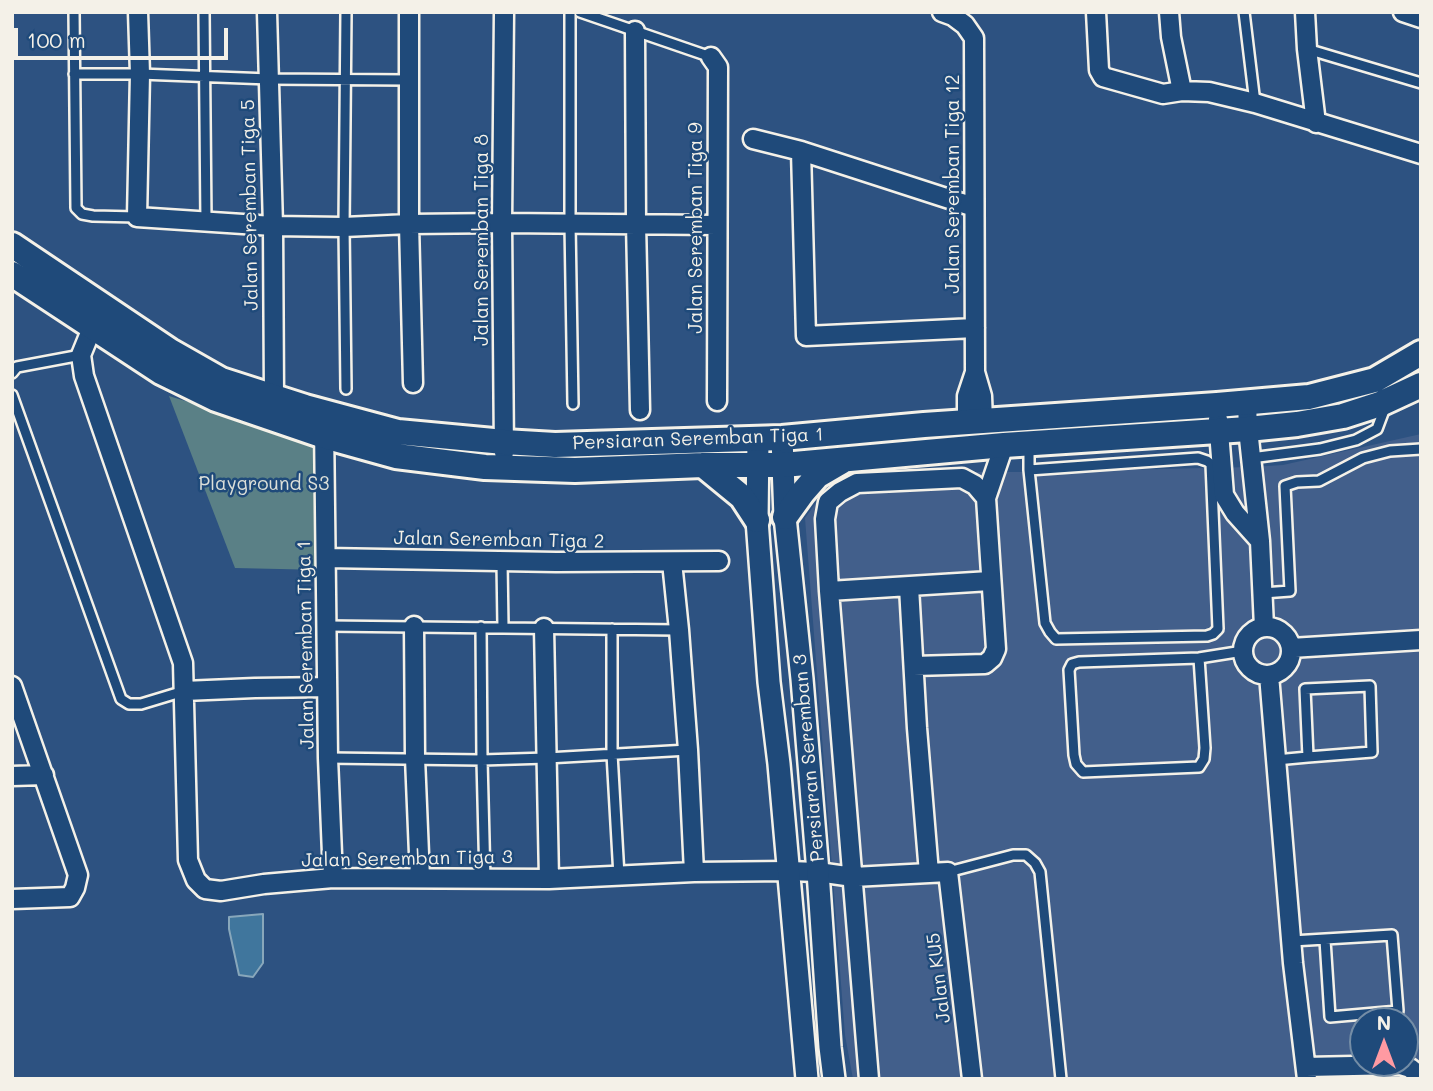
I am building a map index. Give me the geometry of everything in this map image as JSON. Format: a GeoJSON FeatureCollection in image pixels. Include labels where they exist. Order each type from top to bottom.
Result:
{"type":"FeatureCollection","features":[{"type":"Feature","properties":{"kind":"main road","name":"Persiaran Seremban Tiga 1"},"geometry":{"type":"LineString","coordinates":[[12,245],[170,351],[221,380],[398,432],[504,442],[555,445],[770,439],[1309,397],[1375,380],[1421,353]]}},
{"type":"Feature","properties":{"kind":"main road","name":"Persiaran Seremban Tiga 1"},"geometry":{"type":"LineString","coordinates":[[12,274],[161,372],[216,399],[324,436],[396,456],[485,467],[575,470],[783,465],[1017,444],[1248,429],[1343,416],[1421,385]]}},
{"type":"Feature","properties":{"kind":"main road"},"geometry":{"type":"LineString","coordinates":[[785,517],[817,476],[845,459]]}},
{"type":"Feature","properties":{"kind":"main road"},"geometry":{"type":"LineString","coordinates":[[703,465],[742,497],[757,520]]}},
{"type":"Feature","properties":{"kind":"street"},"geometry":{"type":"LineString","coordinates":[[138,12],[140,74],[137,217],[273,226],[344,227],[502,223],[717,225]]}},
{"type":"Feature","properties":{"kind":"street","name":"Jalan Seremban Tiga 5"},"geometry":{"type":"LineString","coordinates":[[267,12],[273,226],[274,397]]}},
{"type":"Feature","properties":{"kind":"street"},"geometry":{"type":"LineString","coordinates":[[410,12],[409,224],[412,383]]}},
{"type":"Feature","properties":{"kind":"street","name":"Jalan Seremban Tiga 8"},"geometry":{"type":"LineString","coordinates":[[504,12],[504,467]]}},
{"type":"Feature","properties":{"kind":"street","name":"Jalan Seremban Tiga 12"},"geometry":{"type":"LineString","coordinates":[[942,12],[965,25],[974,38],[975,372],[967,396],[975,422]]}},
{"type":"Feature","properties":{"kind":"street"},"geometry":{"type":"LineString","coordinates":[[1096,12],[1099,70],[1103,77],[1163,94],[1182,91],[1209,92],[1255,103],[1421,154]]}},
{"type":"Feature","properties":{"kind":"street"},"geometry":{"type":"LineString","coordinates":[[1169,12],[1182,91]]}},
{"type":"Feature","properties":{"kind":"street"},"geometry":{"type":"LineString","coordinates":[[1305,12],[1316,123]]}},
{"type":"Feature","properties":{"kind":"street"},"geometry":{"type":"LineString","coordinates":[[1403,12],[1421,18]]}},
{"type":"Feature","properties":{"kind":"street"},"geometry":{"type":"LineString","coordinates":[[635,31],[640,410]]}},
{"type":"Feature","properties":{"kind":"street","name":"Jalan Seremban Tiga 9"},"geometry":{"type":"LineString","coordinates":[[711,57],[718,67],[718,401]]}},
{"type":"Feature","properties":{"kind":"street"},"geometry":{"type":"LineString","coordinates":[[753,139],[800,151],[974,207]]}},
{"type":"Feature","properties":{"kind":"street"},"geometry":{"type":"LineString","coordinates":[[800,151],[806,336],[975,328]]}},
{"type":"Feature","properties":{"kind":"street"},"geometry":{"type":"LineString","coordinates":[[81,355],[92,328]]}},
{"type":"Feature","properties":{"kind":"street","name":"Jalan Seremban Tiga 3"},"geometry":{"type":"LineString","coordinates":[[81,355],[84,376],[183,663],[188,860],[195,880],[205,889],[221,891],[332,878],[485,880],[788,871],[853,877],[948,872]]}},
{"type":"Feature","properties":{"kind":"street"},"geometry":{"type":"LineString","coordinates":[[1247,403],[1261,541],[1264,627]]}},
{"type":"Feature","properties":{"kind":"street"},"geometry":{"type":"LineString","coordinates":[[1217,405],[1224,495],[1235,513],[1261,541]]}},
{"type":"Feature","properties":{"kind":"street","name":"Jalan Seremban Tiga 1"},"geometry":{"type":"LineString","coordinates":[[324,411],[332,878]]}},
{"type":"Feature","properties":{"kind":"street","name":"Persiaran Seremban 3"},"geometry":{"type":"LineString","coordinates":[[770,439],[783,465],[785,517],[802,679],[834,1079]]}},
{"type":"Feature","properties":{"kind":"street","name":"Persiaran Seremban 3"},"geometry":{"type":"LineString","coordinates":[[770,439],[758,465],[757,520],[769,682],[779,764],[807,1079]]}},
{"type":"Feature","properties":{"kind":"street"},"geometry":{"type":"LineString","coordinates":[[914,666],[985,664],[992,658],[996,649],[986,498],[1017,444]]}},
{"type":"Feature","properties":{"kind":"street"},"geometry":{"type":"LineString","coordinates":[[869,1079],[829,591],[825,519],[828,502],[857,482],[961,478],[975,485],[986,498]]}},
{"type":"Feature","properties":{"kind":"street","name":"Jalan Seremban Tiga 2"},"geometry":{"type":"LineString","coordinates":[[326,558],[502,562],[719,561]]}},
{"type":"Feature","properties":{"kind":"street"},"geometry":{"type":"LineString","coordinates":[[672,562],[688,750],[694,872]]}},
{"type":"Feature","properties":{"kind":"street"},"geometry":{"type":"LineString","coordinates":[[829,591],[990,581]]}},
{"type":"Feature","properties":{"kind":"street"},"geometry":{"type":"LineString","coordinates":[[909,587],[929,873]]}},
{"type":"Feature","properties":{"kind":"street"},"geometry":{"type":"LineString","coordinates":[[414,626],[415,758],[420,878]]}},
{"type":"Feature","properties":{"kind":"street"},"geometry":{"type":"LineString","coordinates":[[1264,627],[1279,630],[1289,641],[1291,648],[1288,663],[1283,669],[1269,675],[1253,670],[1247,664],[1243,651],[1250,634],[1264,627]]}},
{"type":"Feature","properties":{"kind":"street"},"geometry":{"type":"LineString","coordinates":[[544,628],[549,879]]}},
{"type":"Feature","properties":{"kind":"street"},"geometry":{"type":"LineString","coordinates":[[1291,648],[1421,640]]}},
{"type":"Feature","properties":{"kind":"street"},"geometry":{"type":"LineString","coordinates":[[1269,675],[1292,941],[1307,1073],[1400,1065],[1410,1068],[1421,1077]]}},
{"type":"Feature","properties":{"kind":"street"},"geometry":{"type":"LineString","coordinates":[[12,686],[78,875],[70,897],[12,899]]}},
{"type":"Feature","properties":{"kind":"street"},"geometry":{"type":"LineString","coordinates":[[184,691],[327,687]]}},
{"type":"Feature","properties":{"kind":"street"},"geometry":{"type":"LineString","coordinates":[[12,776],[44,775]]}},
{"type":"Feature","properties":{"kind":"street","name":"Jalan KU5"},"geometry":{"type":"LineString","coordinates":[[948,872],[972,1079]]}},
{"type":"Feature","properties":{"kind":"lane"},"geometry":{"type":"LineString","coordinates":[[74,12],[76,208],[82,214],[93,216],[137,217]]}},
{"type":"Feature","properties":{"kind":"lane"},"geometry":{"type":"LineString","coordinates":[[204,12],[206,222]]}},
{"type":"Feature","properties":{"kind":"lane"},"geometry":{"type":"LineString","coordinates":[[346,12],[346,389]]}},
{"type":"Feature","properties":{"kind":"lane"},"geometry":{"type":"LineString","coordinates":[[570,12],[573,404]]}},
{"type":"Feature","properties":{"kind":"lane"},"geometry":{"type":"LineString","coordinates":[[580,12],[711,57]]}},
{"type":"Feature","properties":{"kind":"lane"},"geometry":{"type":"LineString","coordinates":[[1244,12],[1255,103]]}},
{"type":"Feature","properties":{"kind":"lane"},"geometry":{"type":"LineString","coordinates":[[1307,48],[1421,83]]}},
{"type":"Feature","properties":{"kind":"lane"},"geometry":{"type":"LineString","coordinates":[[74,74],[409,80]]}},
{"type":"Feature","properties":{"kind":"lane"},"geometry":{"type":"LineString","coordinates":[[12,373],[16,367],[81,355]]}},
{"type":"Feature","properties":{"kind":"lane"},"geometry":{"type":"LineString","coordinates":[[12,395],[121,699],[129,704],[141,704],[184,691]]}},
{"type":"Feature","properties":{"kind":"lane"},"geometry":{"type":"LineString","coordinates":[[1251,458],[1320,449],[1356,440],[1377,429],[1388,400]]}},
{"type":"Feature","properties":{"kind":"lane"},"geometry":{"type":"LineString","coordinates":[[1017,444],[1029,470],[1045,623],[1056,639],[1207,636],[1218,629],[1211,464],[1198,458],[1029,470]]}},
{"type":"Feature","properties":{"kind":"lane"},"geometry":{"type":"LineString","coordinates":[[1263,593],[1290,591],[1285,486],[1297,482],[1319,481],[1363,458],[1390,451],[1421,449]]}},
{"type":"Feature","properties":{"kind":"lane"},"geometry":{"type":"LineString","coordinates":[[502,562],[503,627]]}},
{"type":"Feature","properties":{"kind":"lane"},"geometry":{"type":"LineString","coordinates":[[327,626],[679,630]]}},
{"type":"Feature","properties":{"kind":"lane"},"geometry":{"type":"LineString","coordinates":[[481,627],[485,880]]}},
{"type":"Feature","properties":{"kind":"lane"},"geometry":{"type":"LineString","coordinates":[[612,629],[612,754],[619,876]]}},
{"type":"Feature","properties":{"kind":"lane"},"geometry":{"type":"LineString","coordinates":[[1199,658],[1205,748],[1204,759],[1199,766],[1083,772],[1076,764],[1074,755],[1069,670],[1072,664],[1199,658],[1243,651]]}},
{"type":"Feature","properties":{"kind":"lane"},"geometry":{"type":"LineString","coordinates":[[1276,760],[1372,752],[1370,686],[1305,689],[1308,757]]}},
{"type":"Feature","properties":{"kind":"lane"},"geometry":{"type":"LineString","coordinates":[[328,758],[482,760],[688,750]]}},
{"type":"Feature","properties":{"kind":"lane"},"geometry":{"type":"LineString","coordinates":[[948,872],[1013,855],[1026,855],[1040,872],[1061,1079]]}},
{"type":"Feature","properties":{"kind":"lane"},"geometry":{"type":"LineString","coordinates":[[1292,941],[1392,935],[1398,1011],[1330,1017],[1325,940]]}},
{"type":"Feature","properties":{"kind":"shaded area"},"geometry":{"type":"Polygon","coordinates":[[[1421,434],[1421,1079],[853,1079],[845,1035],[805,518],[826,489],[854,472],[1283,465],[1421,434]]]}},
{"type":"Feature","properties":{"kind":"shaded area"},"geometry":{"type":"Polygon","coordinates":[[[263,914],[263,963],[253,977],[239,975],[229,917],[263,914]]]}},
{"type":"Feature","properties":{"kind":"green space","name":"Playground S3"},"geometry":{"type":"Polygon","coordinates":[[[169,396],[319,442],[323,570],[235,568],[169,396]]]}}]}
